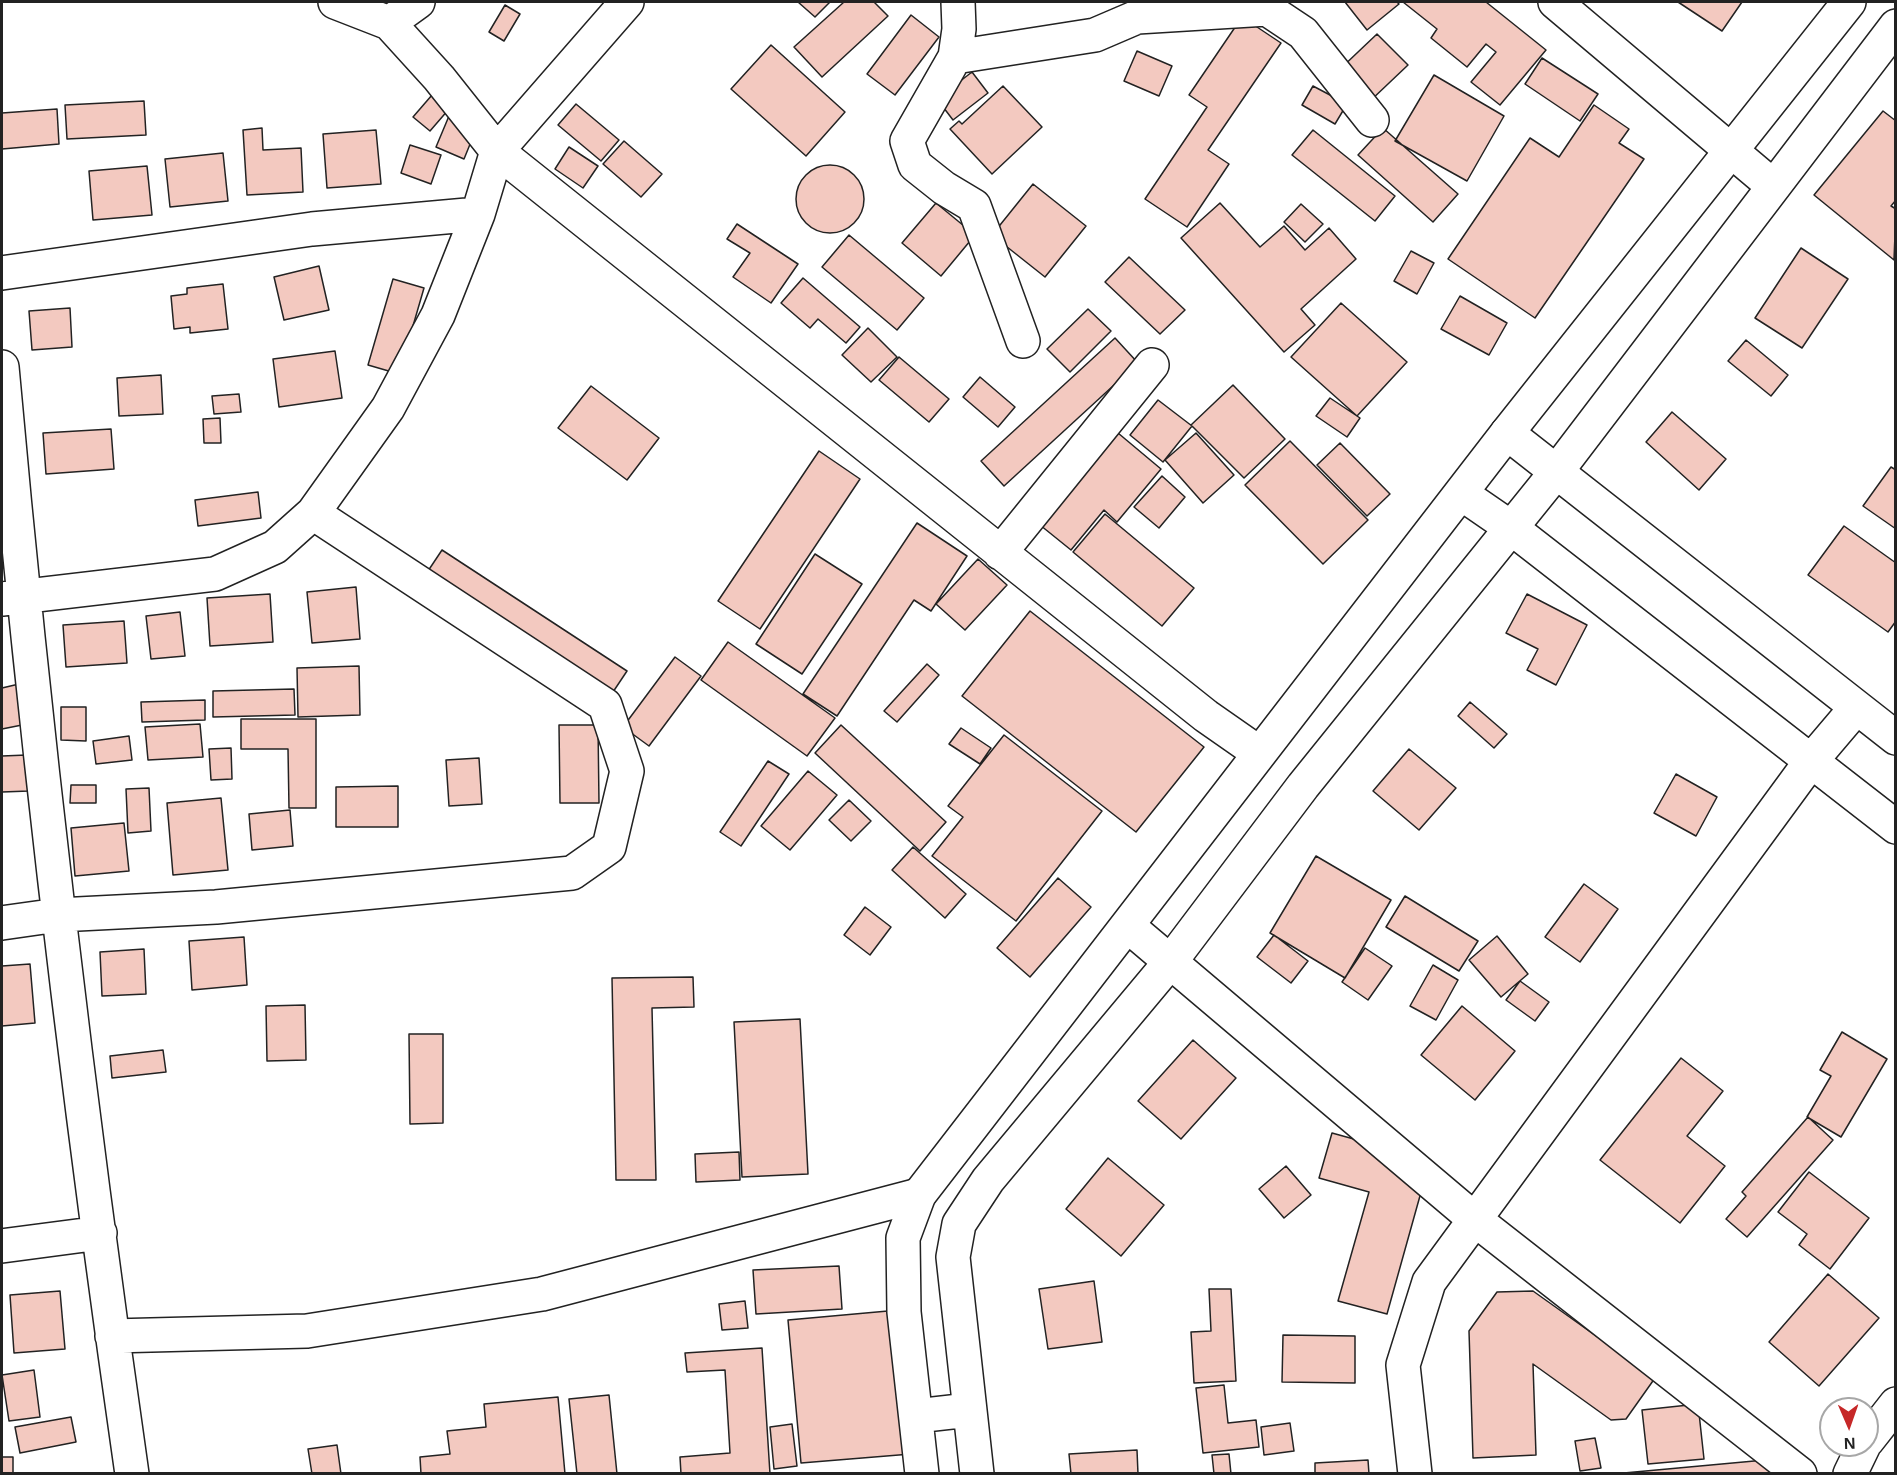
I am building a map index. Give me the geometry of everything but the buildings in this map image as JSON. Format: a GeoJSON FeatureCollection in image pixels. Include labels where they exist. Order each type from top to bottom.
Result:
{"type":"FeatureCollection","features":[{"type":"Feature","properties":{"kind":"street"},"geometry":{"type":"LineString","coordinates":[[335,2],[388,22],[439,78],[497,151],[1206,716],[1259,753]]}},
{"type":"Feature","properties":{"kind":"street"},"geometry":{"type":"LineString","coordinates":[[388,22],[418,2]]}},
{"type":"Feature","properties":{"kind":"street"},"geometry":{"type":"LineString","coordinates":[[12,598],[215,574],[275,546],[314,513],[388,408],[438,315],[478,214],[497,151],[627,2]]}},
{"type":"Feature","properties":{"kind":"street"},"geometry":{"type":"LineString","coordinates":[[957,2],[959,29],[955,57],[907,141],[915,165],[944,188],[974,206],[1023,341]]}},
{"type":"Feature","properties":{"kind":"street"},"geometry":{"type":"LineString","coordinates":[[1555,2],[1773,186]]}},
{"type":"Feature","properties":{"kind":"street"},"geometry":{"type":"LineString","coordinates":[[922,1473],[904,1312],[903,1238],[919,1194],[1507,433],[1849,2]]}},
{"type":"Feature","properties":{"kind":"street"},"geometry":{"type":"LineString","coordinates":[[955,57],[1095,35],[1137,17],[1267,9],[1304,33],[1372,120]]}},
{"type":"Feature","properties":{"kind":"street"},"geometry":{"type":"LineString","coordinates":[[977,1473],[953,1257],[959,1224],[988,1180],[1171,961],[1303,786],[1557,471],[1896,26]]}},
{"type":"Feature","properties":{"kind":"street"},"geometry":{"type":"LineString","coordinates":[[2,273],[312,229],[478,214]]}},
{"type":"Feature","properties":{"kind":"street"},"geometry":{"type":"LineString","coordinates":[[1000,553],[1152,365]]}},
{"type":"Feature","properties":{"kind":"street"},"geometry":{"type":"LineString","coordinates":[[2,367],[12,598],[58,915],[112,1336],[132,1473]]}},
{"type":"Feature","properties":{"kind":"street"},"geometry":{"type":"LineString","coordinates":[[1507,433],[1896,738]]}},
{"type":"Feature","properties":{"kind":"street"},"geometry":{"type":"LineString","coordinates":[[1462,494],[1510,527],[1896,827]]}},
{"type":"Feature","properties":{"kind":"street"},"geometry":{"type":"LineString","coordinates":[[2,923],[58,915],[216,907],[572,873],[609,847],[627,771],[605,705],[314,513]]}},
{"type":"Feature","properties":{"kind":"street"},"geometry":{"type":"LineString","coordinates":[[1415,1473],[1403,1365],[1429,1282],[1473,1218],[1811,761],[1856,708]]}},
{"type":"Feature","properties":{"kind":"street"},"geometry":{"type":"LineString","coordinates":[[1128,926],[1473,1218],[1800,1473]]}},
{"type":"Feature","properties":{"kind":"street"},"geometry":{"type":"LineString","coordinates":[[112,1336],[307,1331],[542,1294],[919,1194]]}},
{"type":"Feature","properties":{"kind":"street"},"geometry":{"type":"LineString","coordinates":[[2,1246],[100,1233]]}},
{"type":"Feature","properties":{"kind":"street"},"geometry":{"type":"LineString","coordinates":[[1879,1426],[1896,1404]]}},
{"type":"Feature","properties":{"kind":"street"},"geometry":{"type":"LineString","coordinates":[[916,1416],[969,1410]]}},
{"type":"Feature","properties":{"kind":"street"},"geometry":{"type":"LineString","coordinates":[[1850,1473],[1858,1457]]}}]}
